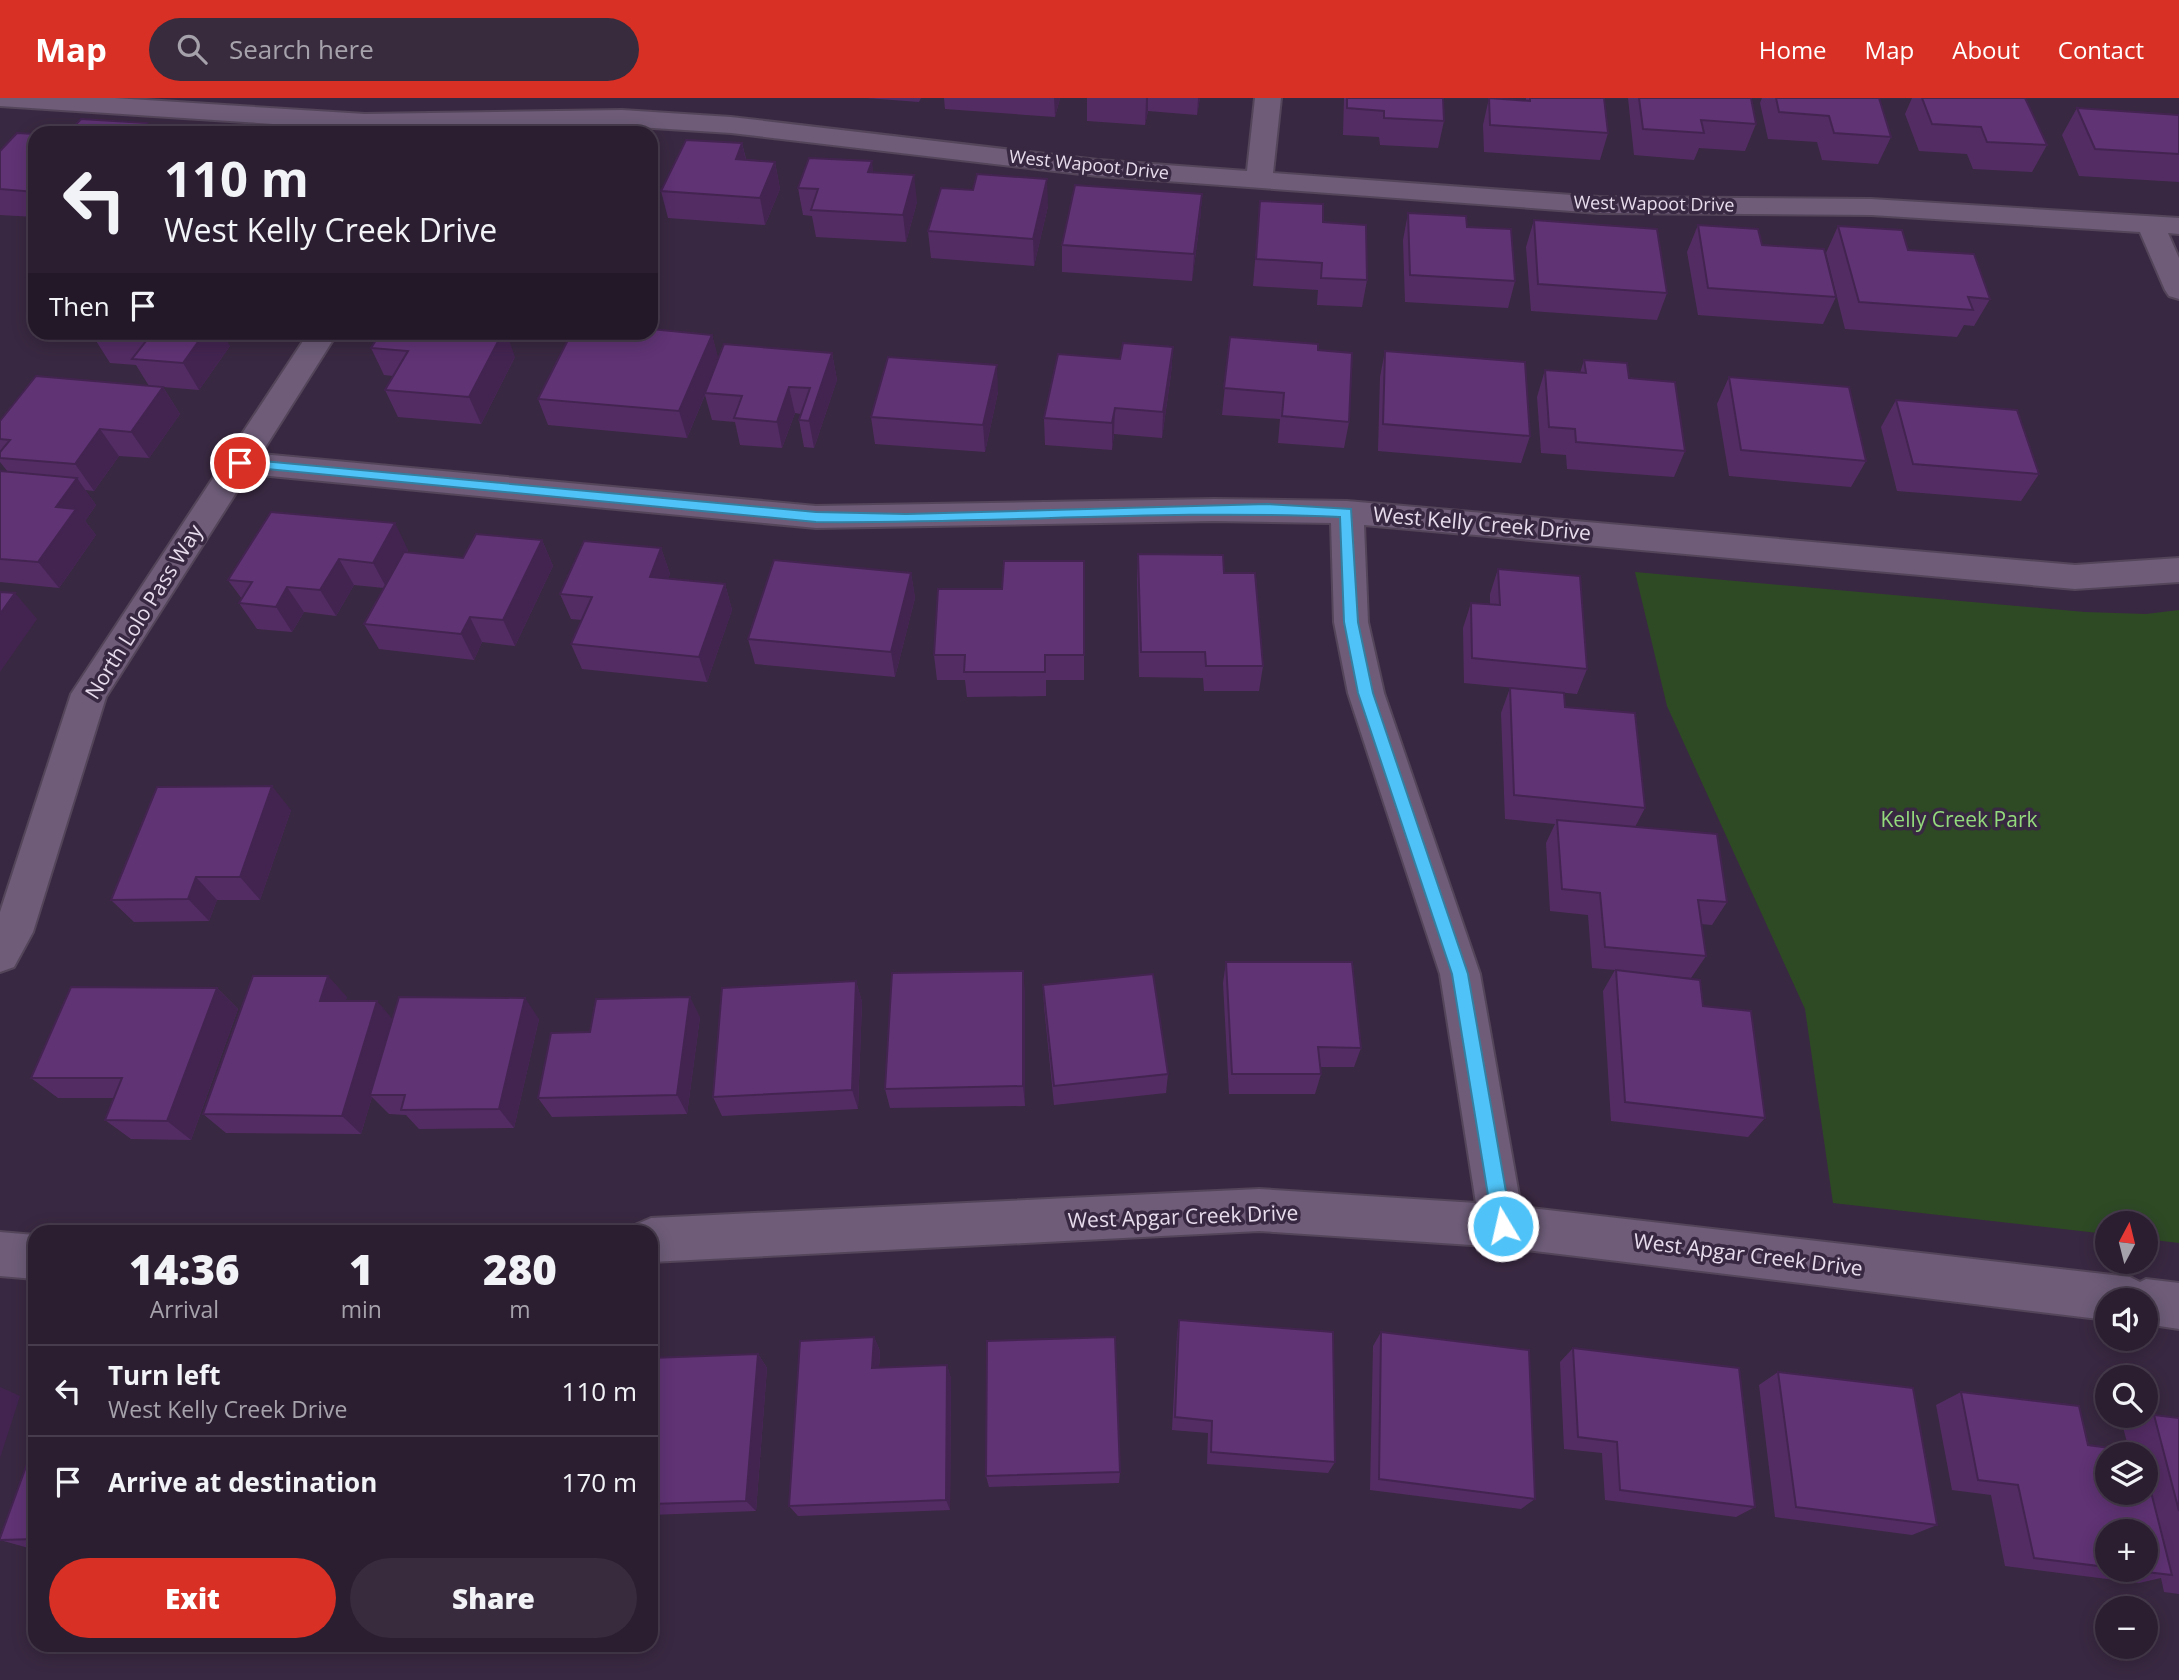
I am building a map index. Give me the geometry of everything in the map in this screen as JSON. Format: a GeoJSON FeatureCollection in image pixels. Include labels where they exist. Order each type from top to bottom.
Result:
{"type":"FeatureCollection","features":[{"type":"Feature","properties":{"kind":"street","name":"West Wapoot Drive"},"geometry":{"type":"LineString","coordinates":[[0,98],[403,126]]}},
{"type":"Feature","properties":{"kind":"street"},"geometry":{"type":"LineString","coordinates":[[1259,181],[1268,98]]}},
{"type":"Feature","properties":{"kind":"street","name":"West Wapoot Drive"},"geometry":{"type":"LineString","coordinates":[[462,126],[622,118],[718,124],[1098,168],[1599,205],[1871,207],[2179,226]]}},
{"type":"Feature","properties":{"kind":"street"},"geometry":{"type":"LineString","coordinates":[[2150,224],[2179,290]]}},
{"type":"Feature","properties":{"kind":"street","name":"North Lolo Pass Way"},"geometry":{"type":"LineString","coordinates":[[0,955],[13,932],[89,694],[319,340]]}},
{"type":"Feature","properties":{"kind":"street","name":"West Kelly Creek Drive"},"geometry":{"type":"LineString","coordinates":[[240,463],[816,517],[906,518],[1267,509],[1347,512],[2075,577],[2179,570]]}},
{"type":"Feature","properties":{"kind":"street"},"geometry":{"type":"LineString","coordinates":[[1347,512],[1351,622],[1366,693],[1460,974],[1503,1226]]}},
{"type":"Feature","properties":{"kind":"street","name":"West Apgar Creek Drive"},"geometry":{"type":"LineString","coordinates":[[658,1240],[1259,1210],[1503,1226],[2095,1296]]}},
{"type":"Feature","properties":{"kind":"street"},"geometry":{"type":"LineString","coordinates":[[0,1254],[28,1256]]}},
{"type":"Feature","properties":{"kind":"street"},"geometry":{"type":"LineString","coordinates":[[2158,1303],[2179,1306]]}},
{"type":"Feature","properties":{"kind":"green space","name":"Kelly Creek Park"},"geometry":{"type":"Polygon","coordinates":[[[1635,572],[2085,612],[2146,614],[2179,610],[2179,1243],[2158,1240],[2158,1211],[2095,1211],[2095,1233],[1833,1203],[1805,1009],[1667,706],[1635,572]]]}},
{"type":"Feature","properties":{"kind":"building"},"geometry":{"type":"Polygon","coordinates":[[[1347,98],[1443,98],[1444,121],[1384,118],[1384,111],[1347,108],[1347,98]]]}},
{"type":"Feature","properties":{"kind":"building"},"geometry":{"type":"Polygon","coordinates":[[[1489,98],[1530,101],[1530,98],[1604,98],[1608,133],[1490,125],[1489,98]]]}},
{"type":"Feature","properties":{"kind":"building"},"geometry":{"type":"Polygon","coordinates":[[[1639,98],[1751,98],[1756,124],[1701,120],[1704,133],[1643,129],[1639,98]]]}},
{"type":"Feature","properties":{"kind":"building"},"geometry":{"type":"Polygon","coordinates":[[[1776,98],[1879,98],[1891,137],[1834,133],[1829,116],[1779,112],[1776,98]]]}},
{"type":"Feature","properties":{"kind":"building"},"geometry":{"type":"Polygon","coordinates":[[[1922,98],[2025,98],[2047,145],[1987,142],[1981,127],[1932,124],[1922,98]]]}},
{"type":"Feature","properties":{"kind":"building"},"geometry":{"type":"Polygon","coordinates":[[[2077,108],[2179,115],[2179,154],[2095,149],[2077,108]]]}},
{"type":"Feature","properties":{"kind":"building"},"geometry":{"type":"Polygon","coordinates":[[[81,119],[147,123],[144,126],[74,126],[81,119]]]}},
{"type":"Feature","properties":{"kind":"building"},"geometry":{"type":"Polygon","coordinates":[[[17,133],[28,134],[28,191],[0,189],[0,151],[17,133]]]}},
{"type":"Feature","properties":{"kind":"building"},"geometry":{"type":"Polygon","coordinates":[[[686,140],[742,143],[736,159],[775,162],[760,198],[661,191],[686,140]]]}},
{"type":"Feature","properties":{"kind":"building"},"geometry":{"type":"Polygon","coordinates":[[[809,158],[872,161],[868,172],[914,175],[903,215],[811,210],[818,189],[798,188],[809,158]]]}},
{"type":"Feature","properties":{"kind":"building"},"geometry":{"type":"Polygon","coordinates":[[[977,174],[1047,179],[1033,239],[928,231],[941,188],[973,190],[977,174]]]}},
{"type":"Feature","properties":{"kind":"building"},"geometry":{"type":"Polygon","coordinates":[[[1075,185],[1202,194],[1194,254],[1062,245],[1075,185]]]}},
{"type":"Feature","properties":{"kind":"building"},"geometry":{"type":"Polygon","coordinates":[[[1260,201],[1323,204],[1323,222],[1366,225],[1367,280],[1321,278],[1322,263],[1256,259],[1260,201]]]}},
{"type":"Feature","properties":{"kind":"building"},"geometry":{"type":"Polygon","coordinates":[[[1408,213],[1466,216],[1467,227],[1511,229],[1515,281],[1410,275],[1408,213]]]}},
{"type":"Feature","properties":{"kind":"building"},"geometry":{"type":"Polygon","coordinates":[[[1534,220],[1657,229],[1667,293],[1538,284],[1534,220]]]}},
{"type":"Feature","properties":{"kind":"building"},"geometry":{"type":"Polygon","coordinates":[[[1698,225],[1758,229],[1762,245],[1824,249],[1836,297],[1708,288],[1698,225]]]}},
{"type":"Feature","properties":{"kind":"building"},"geometry":{"type":"Polygon","coordinates":[[[1838,226],[1902,230],[1908,250],[1974,254],[1990,299],[1968,297],[1973,310],[1859,302],[1838,226]]]}},
{"type":"Feature","properties":{"kind":"building"},"geometry":{"type":"Polygon","coordinates":[[[658,330],[712,335],[679,411],[538,399],[568,340],[658,340],[658,330]]]}},
{"type":"Feature","properties":{"kind":"building"},"geometry":{"type":"Polygon","coordinates":[[[1230,337],[1318,344],[1318,350],[1352,353],[1349,422],[1282,416],[1284,393],[1224,388],[1230,337]]]}},
{"type":"Feature","properties":{"kind":"building"},"geometry":{"type":"Polygon","coordinates":[[[135,340],[199,340],[183,363],[132,359],[146,341],[135,340]]]}},
{"type":"Feature","properties":{"kind":"building"},"geometry":{"type":"Polygon","coordinates":[[[376,340],[499,340],[469,397],[385,390],[408,351],[371,348],[376,340]]]}},
{"type":"Feature","properties":{"kind":"building"},"geometry":{"type":"Polygon","coordinates":[[[1123,343],[1173,347],[1163,412],[1115,408],[1112,423],[1044,418],[1058,354],[1120,359],[1123,343]]]}},
{"type":"Feature","properties":{"kind":"building"},"geometry":{"type":"Polygon","coordinates":[[[724,344],[832,353],[809,421],[799,420],[810,388],[789,387],[777,422],[734,418],[742,396],[705,393],[724,344]]]}},
{"type":"Feature","properties":{"kind":"building"},"geometry":{"type":"Polygon","coordinates":[[[1385,351],[1525,362],[1530,436],[1383,424],[1385,351]]]}},
{"type":"Feature","properties":{"kind":"building"},"geometry":{"type":"Polygon","coordinates":[[[888,357],[997,365],[983,425],[871,417],[888,357]]]}},
{"type":"Feature","properties":{"kind":"building"},"geometry":{"type":"Polygon","coordinates":[[[1584,360],[1627,363],[1629,378],[1675,382],[1685,451],[1576,442],[1575,429],[1549,427],[1545,370],[1586,373],[1584,360]]]}},
{"type":"Feature","properties":{"kind":"building"},"geometry":{"type":"Polygon","coordinates":[[[36,376],[163,387],[131,432],[100,429],[75,464],[0,458],[0,452],[10,440],[0,439],[0,421],[36,376]]]}},
{"type":"Feature","properties":{"kind":"building"},"geometry":{"type":"Polygon","coordinates":[[[1729,377],[1849,387],[1866,461],[1741,450],[1729,377]]]}},
{"type":"Feature","properties":{"kind":"building"},"geometry":{"type":"Polygon","coordinates":[[[1896,400],[2017,410],[2039,474],[1913,464],[1896,400]]]}},
{"type":"Feature","properties":{"kind":"building"},"geometry":{"type":"Polygon","coordinates":[[[0,471],[77,478],[56,507],[76,509],[38,562],[0,559],[0,471]]]}},
{"type":"Feature","properties":{"kind":"building"},"geometry":{"type":"Polygon","coordinates":[[[271,512],[395,523],[373,563],[339,559],[320,590],[287,587],[276,607],[239,603],[252,582],[228,580],[271,512]]]}},
{"type":"Feature","properties":{"kind":"building"},"geometry":{"type":"Polygon","coordinates":[[[476,534],[542,540],[503,620],[470,617],[461,634],[364,624],[404,552],[463,558],[476,534]]]}},
{"type":"Feature","properties":{"kind":"building"},"geometry":{"type":"Polygon","coordinates":[[[584,541],[661,548],[650,577],[725,584],[699,657],[571,644],[592,597],[560,594],[584,541]]]}},
{"type":"Feature","properties":{"kind":"building"},"geometry":{"type":"Polygon","coordinates":[[[1138,554],[1223,555],[1224,573],[1255,573],[1263,666],[1206,666],[1205,652],[1141,652],[1138,554]]]}},
{"type":"Feature","properties":{"kind":"building"},"geometry":{"type":"Polygon","coordinates":[[[774,560],[911,573],[891,652],[748,639],[774,560]]]}},
{"type":"Feature","properties":{"kind":"building"},"geometry":{"type":"Polygon","coordinates":[[[1004,561],[1084,561],[1084,655],[1045,655],[1045,672],[964,672],[965,655],[934,655],[938,589],[1002,589],[1004,561]]]}},
{"type":"Feature","properties":{"kind":"building"},"geometry":{"type":"Polygon","coordinates":[[[1498,569],[1580,576],[1587,669],[1472,658],[1471,603],[1500,605],[1498,569]]]}},
{"type":"Feature","properties":{"kind":"building"},"geometry":{"type":"Polygon","coordinates":[[[0,592],[15,593],[0,614],[0,592]]]}},
{"type":"Feature","properties":{"kind":"building"},"geometry":{"type":"Polygon","coordinates":[[[1510,688],[1564,693],[1565,707],[1635,713],[1645,808],[1514,795],[1510,688]]]}},
{"type":"Feature","properties":{"kind":"building"},"geometry":{"type":"Polygon","coordinates":[[[272,786],[240,877],[196,877],[188,899],[111,900],[157,787],[272,786]]]}},
{"type":"Feature","properties":{"kind":"building"},"geometry":{"type":"Polygon","coordinates":[[[1557,820],[1717,834],[1727,902],[1698,900],[1706,956],[1605,947],[1600,893],[1562,889],[1557,820]]]}},
{"type":"Feature","properties":{"kind":"building"},"geometry":{"type":"Polygon","coordinates":[[[1226,962],[1352,962],[1361,1048],[1318,1047],[1321,1074],[1232,1074],[1226,962]]]}},
{"type":"Feature","properties":{"kind":"building"},"geometry":{"type":"Polygon","coordinates":[[[1616,970],[1700,980],[1703,1006],[1751,1011],[1765,1118],[1625,1102],[1616,970]]]}},
{"type":"Feature","properties":{"kind":"building"},"geometry":{"type":"Polygon","coordinates":[[[1023,971],[1023,1086],[885,1089],[892,973],[1023,971]]]}},
{"type":"Feature","properties":{"kind":"building"},"geometry":{"type":"Polygon","coordinates":[[[1153,974],[1168,1074],[1054,1086],[1043,985],[1153,974]]]}},
{"type":"Feature","properties":{"kind":"building"},"geometry":{"type":"Polygon","coordinates":[[[253,976],[328,976],[320,1001],[377,1001],[342,1116],[203,1114],[253,976]]]}},
{"type":"Feature","properties":{"kind":"building"},"geometry":{"type":"Polygon","coordinates":[[[856,981],[852,1090],[713,1097],[722,988],[856,981]]]}},
{"type":"Feature","properties":{"kind":"building"},"geometry":{"type":"Polygon","coordinates":[[[71,987],[217,988],[167,1121],[105,1120],[122,1078],[31,1078],[71,987]]]}},
{"type":"Feature","properties":{"kind":"building"},"geometry":{"type":"Polygon","coordinates":[[[399,997],[525,998],[499,1109],[401,1110],[405,1095],[370,1095],[399,997]]]}},
{"type":"Feature","properties":{"kind":"building"},"geometry":{"type":"Polygon","coordinates":[[[690,997],[677,1095],[538,1098],[551,1033],[590,1032],[596,999],[690,997]]]}},
{"type":"Feature","properties":{"kind":"building"},"geometry":{"type":"Polygon","coordinates":[[[1179,1320],[1333,1332],[1335,1462],[1211,1452],[1212,1421],[1175,1417],[1179,1320]]]}},
{"type":"Feature","properties":{"kind":"building"},"geometry":{"type":"Polygon","coordinates":[[[1381,1332],[1529,1350],[1535,1499],[1379,1479],[1381,1332]]]}},
{"type":"Feature","properties":{"kind":"building"},"geometry":{"type":"Polygon","coordinates":[[[874,1337],[872,1368],[947,1365],[946,1500],[789,1506],[800,1341],[874,1337]]]}},
{"type":"Feature","properties":{"kind":"building"},"geometry":{"type":"Polygon","coordinates":[[[1115,1337],[1120,1472],[986,1476],[987,1341],[1115,1337]]]}},
{"type":"Feature","properties":{"kind":"building"},"geometry":{"type":"Polygon","coordinates":[[[1573,1348],[1739,1368],[1755,1507],[1620,1490],[1617,1442],[1578,1437],[1573,1348]]]}},
{"type":"Feature","properties":{"kind":"building"},"geometry":{"type":"Polygon","coordinates":[[[758,1354],[746,1501],[658,1504],[658,1358],[758,1354]]]}},
{"type":"Feature","properties":{"kind":"building"},"geometry":{"type":"Polygon","coordinates":[[[1778,1372],[1913,1388],[1937,1525],[1796,1507],[1778,1372]]]}},
{"type":"Feature","properties":{"kind":"building"},"geometry":{"type":"Polygon","coordinates":[[[1961,1392],[2079,1406],[2088,1445],[2095,1446],[2095,1505],[2154,1505],[2158,1519],[2095,1519],[2095,1566],[2034,1558],[2018,1485],[1978,1480],[1961,1392]]]}},
{"type":"Feature","properties":{"kind":"building"},"geometry":{"type":"Polygon","coordinates":[[[2158,1415],[2179,1418],[2179,1511],[2157,1428],[2158,1415]]]}},
{"type":"Feature","properties":{"kind":"building"},"geometry":{"type":"Polygon","coordinates":[[[28,1461],[28,1539],[0,1538],[28,1461]]]}},
{"type":"Feature","properties":{"kind":"building"},"geometry":{"type":"Polygon","coordinates":[[[2158,1520],[2172,1575],[2158,1573],[2158,1520]]]}},
{"type":"Feature","properties":{"kind":"route"},"geometry":{"type":"LineString","coordinates":[[240,463],[816,517],[906,518],[1267,509],[1347,512],[1351,622],[1366,693],[1460,974],[1503,1226]]}}]}
